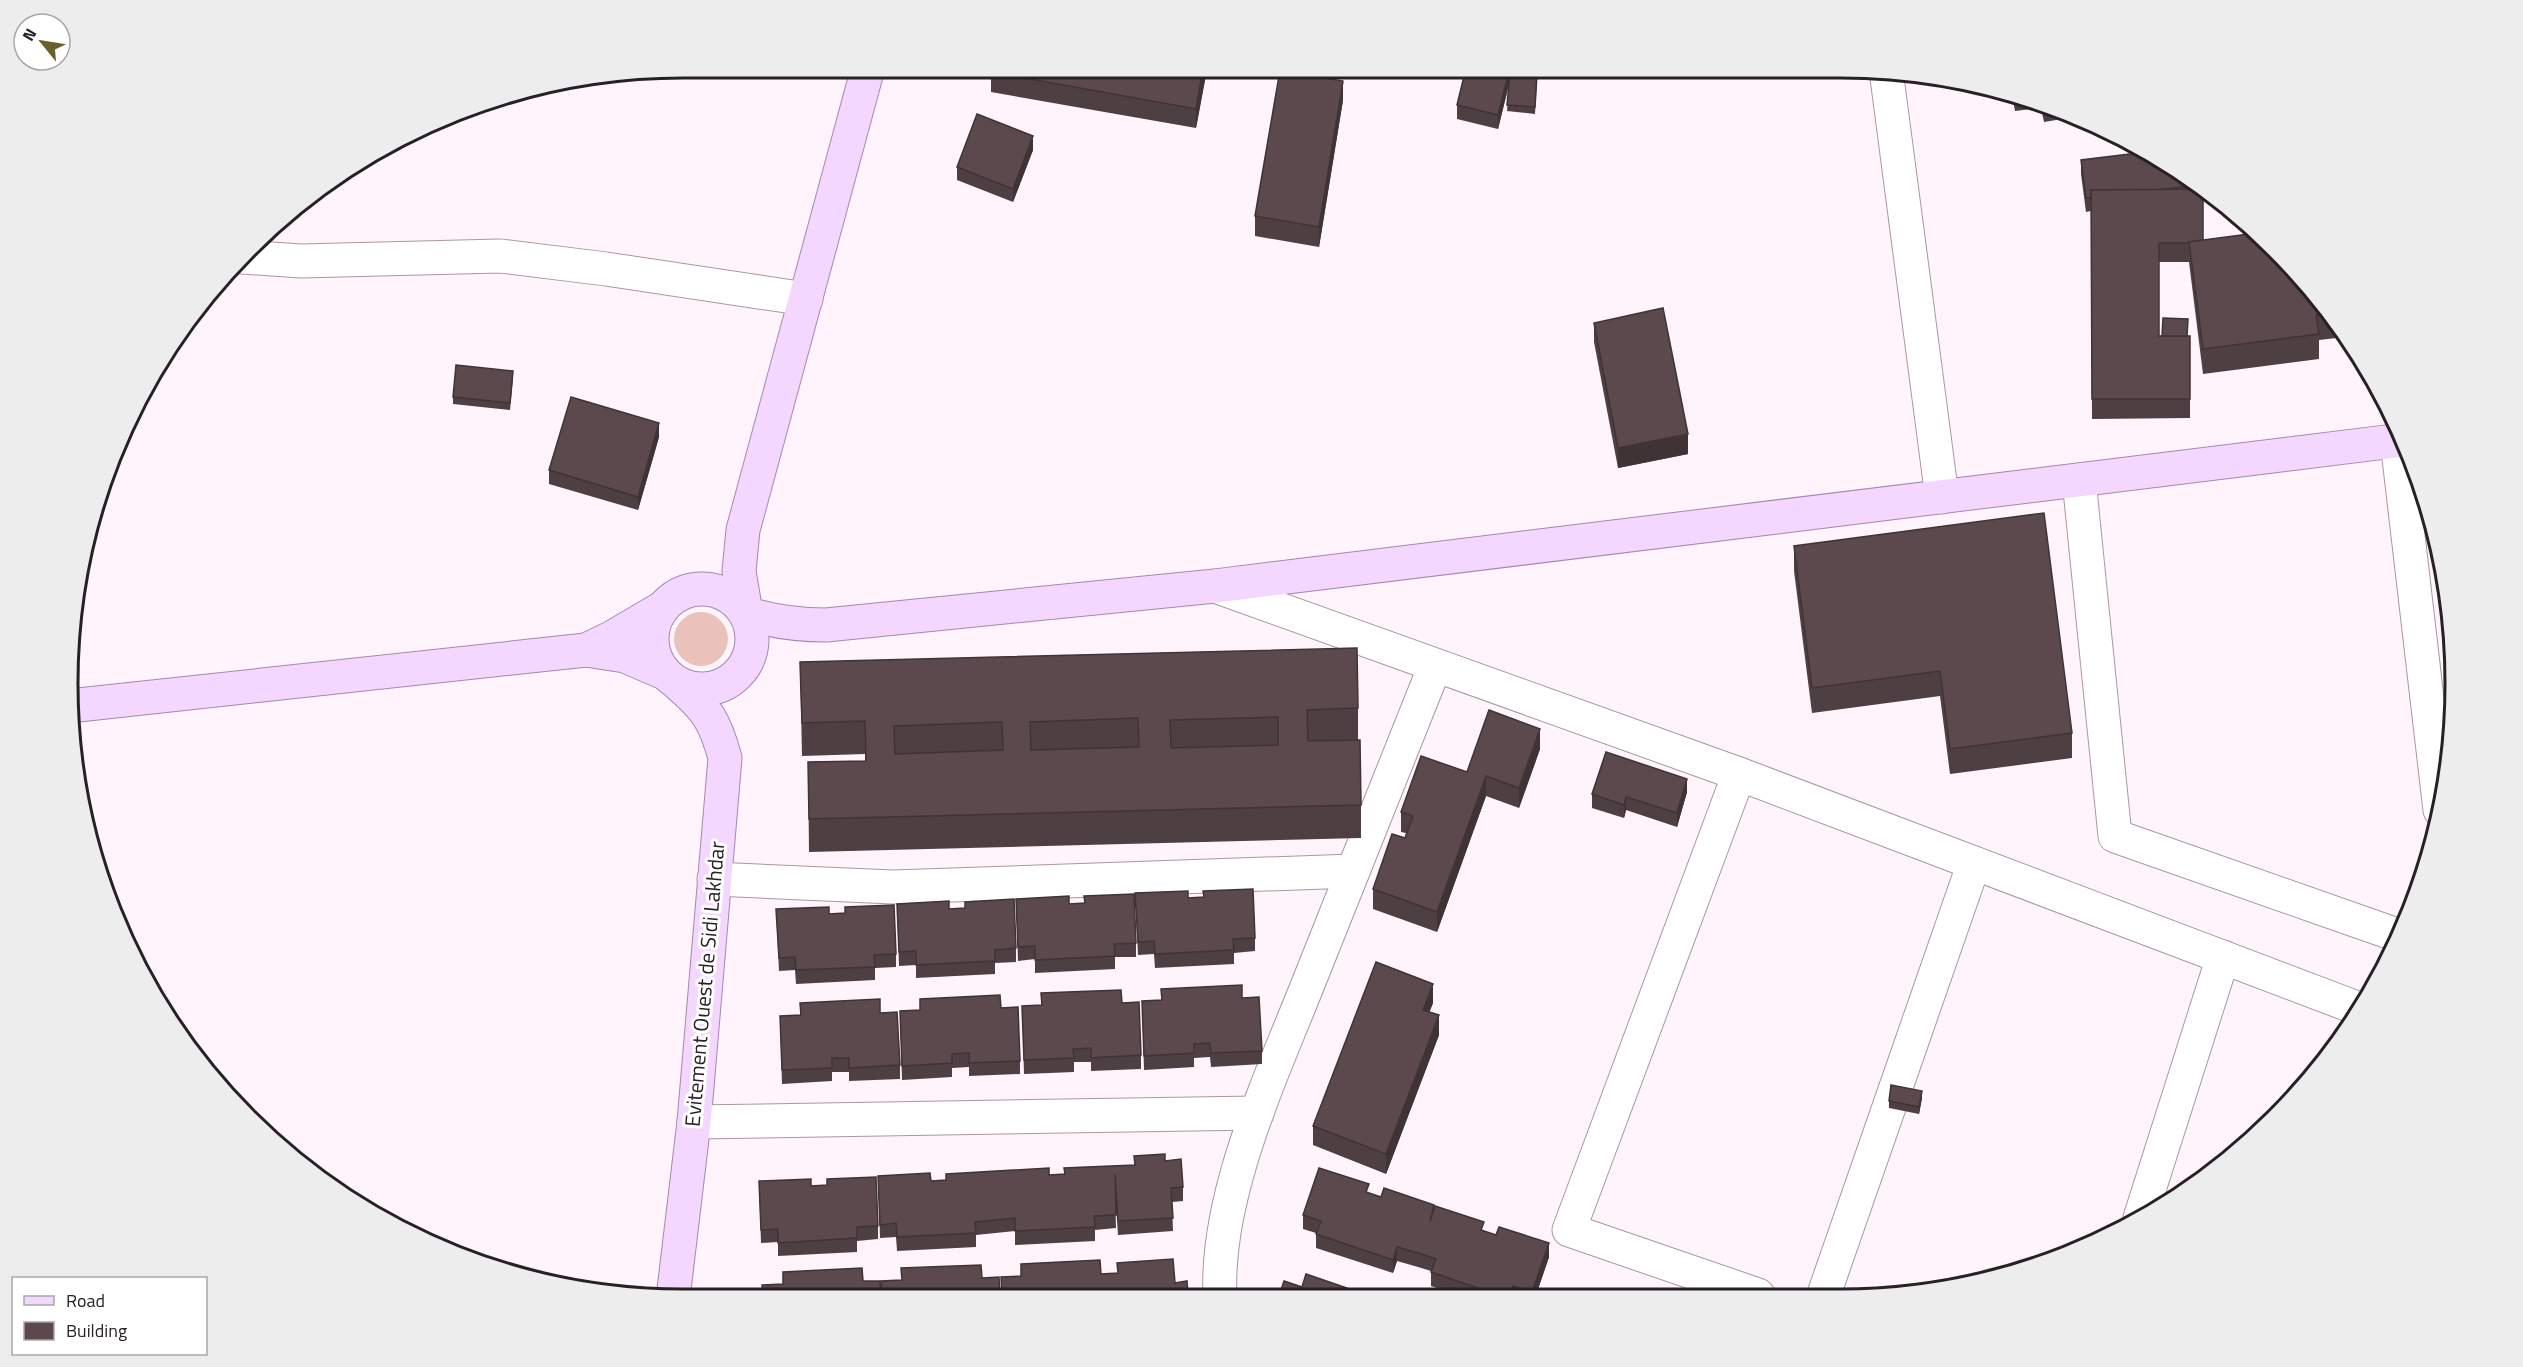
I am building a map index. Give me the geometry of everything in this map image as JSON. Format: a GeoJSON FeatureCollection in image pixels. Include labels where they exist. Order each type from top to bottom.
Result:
{"type":"FeatureCollection","features":[{"type":"Feature","properties":{"kind":"main road"},"geometry":{"type":"LineString","coordinates":[[725,758],[723,740],[727,706],[752,643],[751,627],[741,593],[740,550],[865,78]]}},
{"type":"Feature","properties":{"kind":"main road"},"geometry":{"type":"LineString","coordinates":[[585,650],[612,638],[662,608],[673,597],[688,590],[710,588],[731,597],[746,613],[785,624],[826,625],[1215,586],[2394,441]]}},
{"type":"Feature","properties":{"kind":"main road"},"geometry":{"type":"LineString","coordinates":[[688,590],[724,553],[750,510]]}},
{"type":"Feature","properties":{"kind":"main road"},"geometry":{"type":"LineString","coordinates":[[662,608],[653,623],[651,640],[654,657],[671,678]]}},
{"type":"Feature","properties":{"kind":"main road"},"geometry":{"type":"LineString","coordinates":[[79,705],[585,650],[626,656],[700,690],[722,686],[744,666],[793,633],[826,625]]}},
{"type":"Feature","properties":{"kind":"main road","name":"Evitement Ouest de Sidi Lakhdar"},"geometry":{"type":"LineString","coordinates":[[671,678],[701,704],[717,729],[725,758],[694,1122],[674,1289]]}},
{"type":"Feature","properties":{"kind":"street"},"geometry":{"type":"LineString","coordinates":[[1887,80],[1942,497]]}},
{"type":"Feature","properties":{"kind":"street"},"geometry":{"type":"LineString","coordinates":[[252,258],[301,261],[500,256],[806,298]]}},
{"type":"Feature","properties":{"kind":"street"},"geometry":{"type":"LineString","coordinates":[[2402,460],[2437,781]]}},
{"type":"Feature","properties":{"kind":"street"},"geometry":{"type":"LineString","coordinates":[[2079,480],[2115,836],[2391,933]]}},
{"type":"Feature","properties":{"kind":"street"},"geometry":{"type":"LineString","coordinates":[[1215,586],[1739,774],[2352,1006]]}},
{"type":"Feature","properties":{"kind":"street"},"geometry":{"type":"LineString","coordinates":[[1220,1289],[1219,1267],[1228,1209],[1257,1113],[1435,666]]}},
{"type":"Feature","properties":{"kind":"street"},"geometry":{"type":"LineString","coordinates":[[1739,774],[1569,1230],[1741,1289]]}},
{"type":"Feature","properties":{"kind":"street"},"geometry":{"type":"LineString","coordinates":[[1826,1289],[1974,863]]}},
{"type":"Feature","properties":{"kind":"street"},"geometry":{"type":"LineString","coordinates":[[714,879],[893,887],[1353,871]]}},
{"type":"Feature","properties":{"kind":"street"},"geometry":{"type":"LineString","coordinates":[[2143,1207],[2223,957]]}},
{"type":"Feature","properties":{"kind":"street"},"geometry":{"type":"LineString","coordinates":[[694,1122],[1257,1113]]}},
{"type":"Feature","properties":{"kind":"shaded area"},"geometry":{"type":"Polygon","coordinates":[[[701,612],[711,614],[720,620],[726,629],[728,639],[726,649],[720,658],[711,664],[701,666],[691,664],[682,658],[676,649],[674,639],[676,629],[682,620],[691,614],[701,612]]]}},
{"type":"Feature","properties":{"kind":"building"},"geometry":{"type":"Polygon","coordinates":[[[1024,78],[1201,78],[1196,109],[1024,78]]]}},
{"type":"Feature","properties":{"kind":"building"},"geometry":{"type":"Polygon","coordinates":[[[1279,78],[1326,78],[1343,81],[1319,227],[1255,216],[1279,78]]]}},
{"type":"Feature","properties":{"kind":"building"},"geometry":{"type":"Polygon","coordinates":[[[1464,78],[1507,78],[1498,115],[1457,105],[1464,78]]]}},
{"type":"Feature","properties":{"kind":"building"},"geometry":{"type":"Polygon","coordinates":[[[1509,78],[1537,78],[1535,107],[1507,105],[1509,78]]]}},
{"type":"Feature","properties":{"kind":"building"},"geometry":{"type":"Polygon","coordinates":[[[977,114],[1033,136],[1013,189],[957,167],[977,114]]]}},
{"type":"Feature","properties":{"kind":"building"},"geometry":{"type":"Polygon","coordinates":[[[2132,154],[2185,187],[2157,190],[2091,190],[2091,198],[2086,198],[2081,160],[2132,154]]]}},
{"type":"Feature","properties":{"kind":"building"},"geometry":{"type":"Polygon","coordinates":[[[2189,189],[2203,199],[2203,240],[2190,243],[2159,243],[2159,336],[2190,336],[2190,399],[2092,399],[2091,190],[2189,189]]]}},
{"type":"Feature","properties":{"kind":"building"},"geometry":{"type":"Polygon","coordinates":[[[2246,234],[2295,284],[2320,315],[2316,315],[2319,334],[2203,349],[2189,242],[2246,234]]]}},
{"type":"Feature","properties":{"kind":"building"},"geometry":{"type":"Polygon","coordinates":[[[1663,308],[1688,434],[1618,448],[1594,323],[1663,308]]]}},
{"type":"Feature","properties":{"kind":"building"},"geometry":{"type":"Polygon","coordinates":[[[2163,318],[2188,319],[2187,336],[2162,336],[2163,318]]]}},
{"type":"Feature","properties":{"kind":"building"},"geometry":{"type":"Polygon","coordinates":[[[456,365],[513,371],[510,403],[453,397],[456,365]]]}},
{"type":"Feature","properties":{"kind":"building"},"geometry":{"type":"Polygon","coordinates":[[[571,397],[659,423],[638,497],[549,470],[571,397]]]}},
{"type":"Feature","properties":{"kind":"building"},"geometry":{"type":"Polygon","coordinates":[[[2044,513],[2072,733],[1950,749],[1940,671],[1812,688],[1794,546],[2044,513]]]}},
{"type":"Feature","properties":{"kind":"building"},"geometry":{"type":"Polygon","coordinates":[[[1357,648],[1358,708],[1307,710],[1308,741],[1360,740],[1361,805],[809,819],[808,762],[866,761],[865,721],[802,723],[800,662],[1357,648]],[[1278,717],[1170,720],[1171,748],[1278,745],[1278,717]],[[1138,718],[1030,722],[1031,750],[1139,747],[1138,718]],[[1002,722],[894,726],[895,754],[1003,750],[1002,722]]]}},
{"type":"Feature","properties":{"kind":"building"},"geometry":{"type":"Polygon","coordinates":[[[1489,710],[1540,729],[1519,788],[1486,776],[1437,912],[1373,889],[1392,834],[1405,838],[1413,816],[1401,812],[1421,756],[1467,772],[1489,710]]]}},
{"type":"Feature","properties":{"kind":"building"},"geometry":{"type":"Polygon","coordinates":[[[1606,752],[1687,779],[1677,813],[1626,797],[1624,805],[1592,794],[1606,752]]]}},
{"type":"Feature","properties":{"kind":"building"},"geometry":{"type":"Polygon","coordinates":[[[1253,889],[1255,938],[1233,939],[1234,950],[1155,954],[1154,941],[1138,942],[1135,893],[1188,891],[1188,898],[1204,897],[1203,891],[1253,889]]]}},
{"type":"Feature","properties":{"kind":"building"},"geometry":{"type":"Polygon","coordinates":[[[1134,894],[1136,943],[1114,944],[1115,956],[1035,960],[1035,946],[1018,947],[1016,899],[1069,896],[1069,904],[1085,903],[1084,896],[1134,894]]]}},
{"type":"Feature","properties":{"kind":"building"},"geometry":{"type":"Polygon","coordinates":[[[1014,899],[1016,948],[995,950],[995,961],[916,965],[916,951],[899,952],[897,904],[949,901],[949,909],[965,908],[965,902],[1014,899]]]}},
{"type":"Feature","properties":{"kind":"building"},"geometry":{"type":"Polygon","coordinates":[[[894,905],[896,954],[874,955],[875,967],[796,970],[795,957],[779,958],[776,909],[829,907],[829,914],[845,913],[845,907],[894,905]]]}},
{"type":"Feature","properties":{"kind":"building"},"geometry":{"type":"Polygon","coordinates":[[[1376,962],[1433,984],[1423,1010],[1439,1015],[1386,1154],[1313,1126],[1376,962]]]}},
{"type":"Feature","properties":{"kind":"building"},"geometry":{"type":"Polygon","coordinates":[[[1242,985],[1242,998],[1259,997],[1262,1051],[1211,1053],[1210,1043],[1194,1044],[1194,1053],[1144,1056],[1142,1001],[1162,1000],[1161,989],[1242,985]]]}},
{"type":"Feature","properties":{"kind":"building"},"geometry":{"type":"Polygon","coordinates":[[[1121,990],[1122,1003],[1139,1002],[1141,1055],[1091,1058],[1091,1048],[1073,1049],[1074,1058],[1024,1060],[1022,1006],[1042,1005],[1041,993],[1121,990]]]}},
{"type":"Feature","properties":{"kind":"building"},"geometry":{"type":"Polygon","coordinates":[[[1000,995],[1001,1008],[1018,1007],[1020,1061],[969,1063],[969,1053],[952,1054],[952,1063],[902,1066],[900,1011],[920,1010],[920,999],[1000,995]]]}},
{"type":"Feature","properties":{"kind":"building"},"geometry":{"type":"Polygon","coordinates":[[[880,999],[880,1013],[897,1012],[900,1065],[849,1068],[849,1058],[832,1058],[832,1068],[782,1070],[780,1016],[801,1015],[800,1003],[880,999]]]}},
{"type":"Feature","properties":{"kind":"building"},"geometry":{"type":"Polygon","coordinates":[[[1891,1085],[1922,1091],[1919,1107],[1889,1101],[1891,1085]]]}},
{"type":"Feature","properties":{"kind":"building"},"geometry":{"type":"Polygon","coordinates":[[[1165,1154],[1165,1161],[1181,1159],[1183,1187],[1171,1188],[1173,1218],[1118,1221],[1115,1174],[1116,1215],[1094,1216],[1095,1227],[1015,1231],[1015,1218],[975,1222],[976,1233],[897,1237],[896,1223],[880,1225],[878,1176],[930,1173],[931,1181],[946,1180],[946,1174],[1049,1168],[1049,1175],[1065,1174],[1064,1168],[1135,1165],[1134,1156],[1165,1154]]]}},
{"type":"Feature","properties":{"kind":"building"},"geometry":{"type":"Polygon","coordinates":[[[1319,1168],[1369,1184],[1366,1192],[1381,1197],[1384,1188],[1434,1205],[1430,1222],[1435,1206],[1484,1222],[1481,1230],[1496,1235],[1499,1227],[1549,1243],[1533,1289],[1513,1286],[1512,1289],[1481,1289],[1431,1272],[1436,1259],[1397,1247],[1393,1260],[1316,1234],[1321,1221],[1303,1215],[1319,1168]]]}},
{"type":"Feature","properties":{"kind":"building"},"geometry":{"type":"Polygon","coordinates":[[[876,1177],[878,1226],[857,1227],[857,1238],[778,1243],[778,1229],[761,1230],[759,1181],[811,1179],[811,1186],[827,1185],[827,1179],[876,1177]]]}},
{"type":"Feature","properties":{"kind":"building"},"geometry":{"type":"Polygon","coordinates":[[[1173,1259],[1175,1283],[1187,1281],[1188,1289],[1002,1289],[1001,1277],[1021,1276],[1021,1264],[1100,1260],[1101,1274],[1118,1273],[1117,1263],[1173,1259]]]}},
{"type":"Feature","properties":{"kind":"building"},"geometry":{"type":"Polygon","coordinates":[[[981,1265],[982,1278],[999,1277],[1000,1289],[882,1289],[881,1281],[902,1280],[901,1268],[981,1265]]]}},
{"type":"Feature","properties":{"kind":"building"},"geometry":{"type":"Polygon","coordinates":[[[862,1268],[863,1281],[880,1281],[880,1289],[762,1289],[762,1285],[783,1284],[783,1272],[862,1268]]]}},
{"type":"Feature","properties":{"kind":"building"},"geometry":{"type":"Polygon","coordinates":[[[1306,1274],[1350,1289],[1281,1289],[1284,1281],[1302,1287],[1306,1274]]]}}]}
